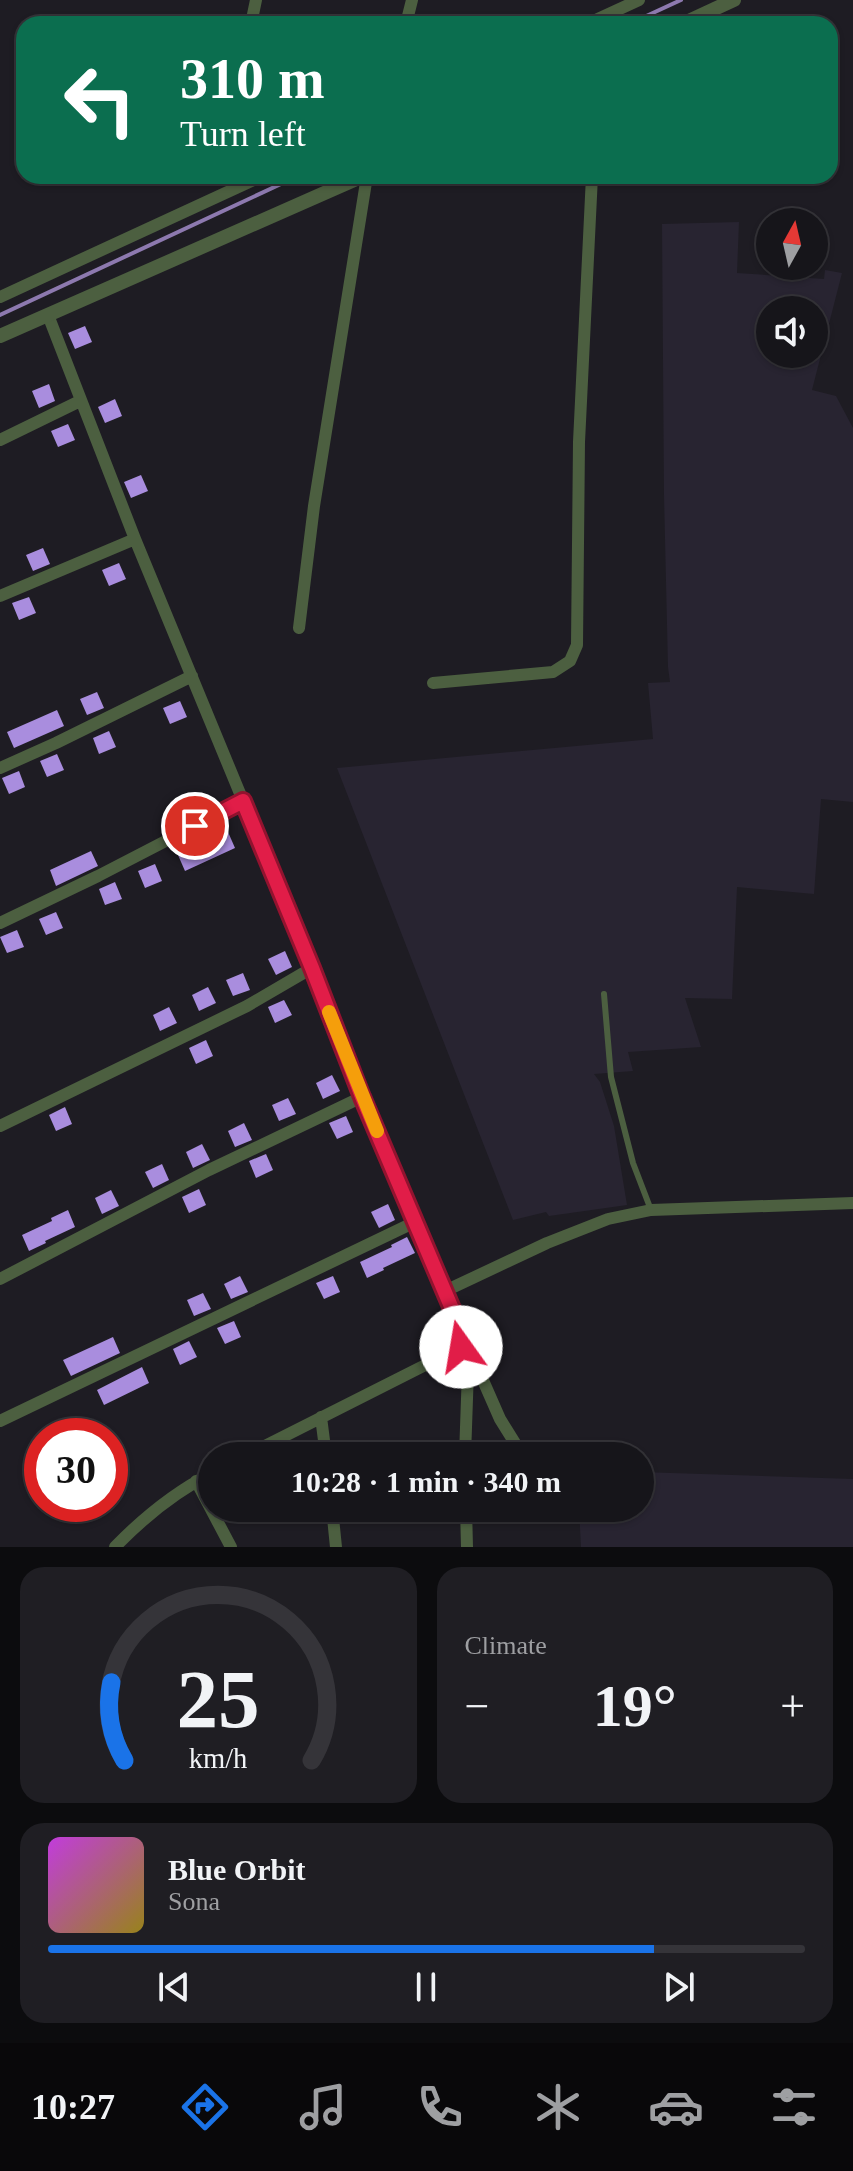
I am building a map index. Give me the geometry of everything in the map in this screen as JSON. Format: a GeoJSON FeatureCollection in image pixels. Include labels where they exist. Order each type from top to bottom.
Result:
{"type":"FeatureCollection","features":[{"type":"Feature","properties":{"kind":"street"},"geometry":{"type":"LineString","coordinates":[[604,16],[639,0]]}},
{"type":"Feature","properties":{"kind":"street"},"geometry":{"type":"LineString","coordinates":[[699,16],[734,0]]}},
{"type":"Feature","properties":{"kind":"street"},"geometry":{"type":"LineString","coordinates":[[0,297],[240,184]]}},
{"type":"Feature","properties":{"kind":"street"},"geometry":{"type":"LineString","coordinates":[[0,336],[347,184]]}},
{"type":"Feature","properties":{"kind":"street"},"geometry":{"type":"LineString","coordinates":[[299,628],[314,506],[364,184]]}},
{"type":"Feature","properties":{"kind":"street"},"geometry":{"type":"LineString","coordinates":[[433,683],[553,672],[570,661],[577,645],[579,442],[592,184]]}},
{"type":"Feature","properties":{"kind":"street"},"geometry":{"type":"LineString","coordinates":[[48,315],[135,539],[362,1097],[445,1291],[463,1342],[514,1442]]}},
{"type":"Feature","properties":{"kind":"street"},"geometry":{"type":"LineString","coordinates":[[0,440],[80,401]]}},
{"type":"Feature","properties":{"kind":"street"},"geometry":{"type":"LineString","coordinates":[[0,596],[135,539]]}},
{"type":"Feature","properties":{"kind":"street"},"geometry":{"type":"LineString","coordinates":[[0,768],[192,676]]}},
{"type":"Feature","properties":{"kind":"street"},"geometry":{"type":"LineString","coordinates":[[0,923],[243,801]]}},
{"type":"Feature","properties":{"kind":"street"},"geometry":{"type":"LineString","coordinates":[[0,1126],[247,1006],[312,968]]}},
{"type":"Feature","properties":{"kind":"street"},"geometry":{"type":"LineString","coordinates":[[0,1279],[209,1170],[362,1097]]}},
{"type":"Feature","properties":{"kind":"street"},"geometry":{"type":"LineString","coordinates":[[445,1291],[547,1243],[596,1224],[651,1210],[853,1203]]}},
{"type":"Feature","properties":{"kind":"street"},"geometry":{"type":"LineString","coordinates":[[0,1421],[415,1222]]}},
{"type":"Feature","properties":{"kind":"street"},"geometry":{"type":"LineString","coordinates":[[272,1442],[463,1342]]}},
{"type":"Feature","properties":{"kind":"street"},"geometry":{"type":"LineString","coordinates":[[463,1342],[468,1370],[465,1442]]}},
{"type":"Feature","properties":{"kind":"street"},"geometry":{"type":"LineString","coordinates":[[321,1417],[324,1442]]}},
{"type":"Feature","properties":{"kind":"street"},"geometry":{"type":"LineString","coordinates":[[115,1547],[164,1501],[196,1481],[231,1547]]}},
{"type":"Feature","properties":{"kind":"street"},"geometry":{"type":"LineString","coordinates":[[333,1522],[336,1547]]}},
{"type":"Feature","properties":{"kind":"street"},"geometry":{"type":"LineString","coordinates":[[466,1522],[467,1547]]}},
{"type":"Feature","properties":{"kind":"lane"},"geometry":{"type":"LineString","coordinates":[[604,994],[611,1077],[633,1163],[651,1210]]}},
{"type":"Feature","properties":{"kind":"shaded area"},"geometry":{"type":"Polygon","coordinates":[[[739,222],[737,273],[756,274],[756,280],[828,280],[828,271],[842,273],[828,328],[828,296],[756,296],[756,368],[818,368],[812,390],[836,396],[853,428],[853,802],[821,799],[814,894],[737,887],[732,999],[685,998],[701,1047],[628,1052],[633,1071],[594,1074],[600,1082],[614,1126],[627,1205],[549,1216],[546,1212],[513,1220],[337,768],[653,739],[648,683],[670,682],[664,495],[662,224],[739,222]]]}},
{"type":"Feature","properties":{"kind":"shaded area"},"geometry":{"type":"Polygon","coordinates":[[[654,1472],[853,1479],[853,1547],[581,1547],[580,1522],[654,1522],[654,1472]]]}},
{"type":"Feature","properties":{"kind":"building"},"geometry":{"type":"Polygon","coordinates":[[[85,326],[92,342],[75,349],[68,333],[85,326]]]}},
{"type":"Feature","properties":{"kind":"building"},"geometry":{"type":"Polygon","coordinates":[[[49,384],[55,401],[39,408],[32,391],[49,384]]]}},
{"type":"Feature","properties":{"kind":"building"},"geometry":{"type":"Polygon","coordinates":[[[115,399],[122,416],[105,423],[98,407],[115,399]]]}},
{"type":"Feature","properties":{"kind":"building"},"geometry":{"type":"Polygon","coordinates":[[[68,424],[75,440],[58,447],[51,431],[68,424]]]}},
{"type":"Feature","properties":{"kind":"building"},"geometry":{"type":"Polygon","coordinates":[[[141,475],[148,491],[131,498],[124,482],[141,475]]]}},
{"type":"Feature","properties":{"kind":"building"},"geometry":{"type":"Polygon","coordinates":[[[43,548],[50,564],[33,571],[26,555],[43,548]]]}},
{"type":"Feature","properties":{"kind":"building"},"geometry":{"type":"Polygon","coordinates":[[[119,563],[126,579],[109,586],[102,570],[119,563]]]}},
{"type":"Feature","properties":{"kind":"building"},"geometry":{"type":"Polygon","coordinates":[[[29,597],[36,613],[19,620],[12,603],[29,597]]]}},
{"type":"Feature","properties":{"kind":"building"},"geometry":{"type":"Polygon","coordinates":[[[97,692],[104,708],[87,715],[80,699],[97,692]]]}},
{"type":"Feature","properties":{"kind":"building"},"geometry":{"type":"Polygon","coordinates":[[[180,701],[187,717],[170,724],[163,708],[180,701]]]}},
{"type":"Feature","properties":{"kind":"building"},"geometry":{"type":"Polygon","coordinates":[[[57,710],[64,726],[14,748],[7,732],[57,710]]]}},
{"type":"Feature","properties":{"kind":"building"},"geometry":{"type":"Polygon","coordinates":[[[109,731],[116,747],[99,754],[93,738],[109,731]]]}},
{"type":"Feature","properties":{"kind":"building"},"geometry":{"type":"Polygon","coordinates":[[[57,754],[64,770],[47,777],[40,761],[57,754]]]}},
{"type":"Feature","properties":{"kind":"building"},"geometry":{"type":"Polygon","coordinates":[[[19,771],[25,787],[9,794],[2,778],[19,771]]]}},
{"type":"Feature","properties":{"kind":"building"},"geometry":{"type":"Polygon","coordinates":[[[228,832],[235,848],[185,871],[178,855],[228,832]]]}},
{"type":"Feature","properties":{"kind":"building"},"geometry":{"type":"Polygon","coordinates":[[[91,851],[98,866],[56,886],[50,870],[91,851]]]}},
{"type":"Feature","properties":{"kind":"building"},"geometry":{"type":"Polygon","coordinates":[[[155,864],[162,881],[145,888],[138,871],[155,864]]]}},
{"type":"Feature","properties":{"kind":"building"},"geometry":{"type":"Polygon","coordinates":[[[115,882],[122,899],[105,905],[99,889],[115,882]]]}},
{"type":"Feature","properties":{"kind":"building"},"geometry":{"type":"Polygon","coordinates":[[[56,912],[63,928],[46,935],[39,919],[56,912]]]}},
{"type":"Feature","properties":{"kind":"building"},"geometry":{"type":"Polygon","coordinates":[[[17,930],[24,947],[7,953],[0,937],[17,930]]]}},
{"type":"Feature","properties":{"kind":"building"},"geometry":{"type":"Polygon","coordinates":[[[285,951],[292,967],[276,975],[268,959],[285,951]]]}},
{"type":"Feature","properties":{"kind":"building"},"geometry":{"type":"Polygon","coordinates":[[[243,973],[250,990],[233,996],[226,980],[243,973]]]}},
{"type":"Feature","properties":{"kind":"building"},"geometry":{"type":"Polygon","coordinates":[[[208,987],[216,1003],[199,1011],[192,995],[208,987]]]}},
{"type":"Feature","properties":{"kind":"building"},"geometry":{"type":"Polygon","coordinates":[[[284,1000],[292,1015],[275,1023],[268,1007],[284,1000]]]}},
{"type":"Feature","properties":{"kind":"building"},"geometry":{"type":"Polygon","coordinates":[[[169,1007],[177,1023],[160,1031],[153,1015],[169,1007]]]}},
{"type":"Feature","properties":{"kind":"building"},"geometry":{"type":"Polygon","coordinates":[[[206,1040],[213,1056],[196,1064],[189,1048],[206,1040]]]}},
{"type":"Feature","properties":{"kind":"building"},"geometry":{"type":"Polygon","coordinates":[[[332,1075],[340,1091],[323,1099],[316,1083],[332,1075]]]}},
{"type":"Feature","properties":{"kind":"building"},"geometry":{"type":"Polygon","coordinates":[[[288,1098],[296,1114],[279,1121],[272,1105],[288,1098]]]}},
{"type":"Feature","properties":{"kind":"building"},"geometry":{"type":"Polygon","coordinates":[[[65,1107],[72,1124],[56,1131],[49,1115],[65,1107]]]}},
{"type":"Feature","properties":{"kind":"building"},"geometry":{"type":"Polygon","coordinates":[[[346,1116],[353,1132],[337,1139],[329,1123],[346,1116]]]}},
{"type":"Feature","properties":{"kind":"building"},"geometry":{"type":"Polygon","coordinates":[[[244,1123],[252,1140],[235,1147],[228,1131],[244,1123]]]}},
{"type":"Feature","properties":{"kind":"building"},"geometry":{"type":"Polygon","coordinates":[[[202,1144],[210,1160],[193,1168],[186,1152],[202,1144]]]}},
{"type":"Feature","properties":{"kind":"building"},"geometry":{"type":"Polygon","coordinates":[[[266,1154],[273,1170],[256,1178],[249,1161],[266,1154]]]}},
{"type":"Feature","properties":{"kind":"building"},"geometry":{"type":"Polygon","coordinates":[[[162,1164],[169,1180],[153,1188],[145,1172],[162,1164]]]}},
{"type":"Feature","properties":{"kind":"building"},"geometry":{"type":"Polygon","coordinates":[[[199,1189],[206,1205],[189,1213],[182,1197],[199,1189]]]}},
{"type":"Feature","properties":{"kind":"building"},"geometry":{"type":"Polygon","coordinates":[[[111,1190],[119,1206],[102,1214],[95,1198],[111,1190]]]}},
{"type":"Feature","properties":{"kind":"building"},"geometry":{"type":"Polygon","coordinates":[[[388,1204],[395,1220],[379,1228],[371,1212],[388,1204]]]}},
{"type":"Feature","properties":{"kind":"building"},"geometry":{"type":"Polygon","coordinates":[[[68,1210],[75,1227],[29,1251],[22,1235],[68,1210]]]}},
{"type":"Feature","properties":{"kind":"building"},"geometry":{"type":"Polygon","coordinates":[[[407,1237],[415,1253],[367,1278],[360,1262],[407,1237]]]}},
{"type":"Feature","properties":{"kind":"building"},"geometry":{"type":"Polygon","coordinates":[[[240,1276],[248,1292],[231,1299],[224,1284],[240,1276]]]}},
{"type":"Feature","properties":{"kind":"building"},"geometry":{"type":"Polygon","coordinates":[[[333,1276],[340,1292],[324,1299],[316,1283],[333,1276]]]}},
{"type":"Feature","properties":{"kind":"building"},"geometry":{"type":"Polygon","coordinates":[[[203,1293],[211,1309],[194,1316],[187,1300],[203,1293]]]}},
{"type":"Feature","properties":{"kind":"building"},"geometry":{"type":"Polygon","coordinates":[[[234,1321],[241,1337],[225,1344],[217,1328],[234,1321]]]}},
{"type":"Feature","properties":{"kind":"building"},"geometry":{"type":"Polygon","coordinates":[[[113,1337],[120,1353],[71,1376],[63,1360],[113,1337]]]}},
{"type":"Feature","properties":{"kind":"building"},"geometry":{"type":"Polygon","coordinates":[[[189,1341],[197,1357],[180,1365],[173,1349],[189,1341]]]}},
{"type":"Feature","properties":{"kind":"building"},"geometry":{"type":"Polygon","coordinates":[[[142,1367],[149,1383],[104,1405],[97,1390],[142,1367]]]}},
{"type":"Feature","properties":{"kind":"waterway"},"geometry":{"type":"LineString","coordinates":[[646,16],[681,0]]}},
{"type":"Feature","properties":{"kind":"waterway"},"geometry":{"type":"LineString","coordinates":[[0,315],[281,184]]}},
{"type":"Feature","properties":{"kind":"slow traffic"},"geometry":{"type":"LineString","coordinates":[[329,1012],[377,1131]]}},
{"type":"Feature","properties":{"kind":"route"},"geometry":{"type":"LineString","coordinates":[[195,826],[243,801],[362,1097],[464,1337],[461,1347]]}}]}
